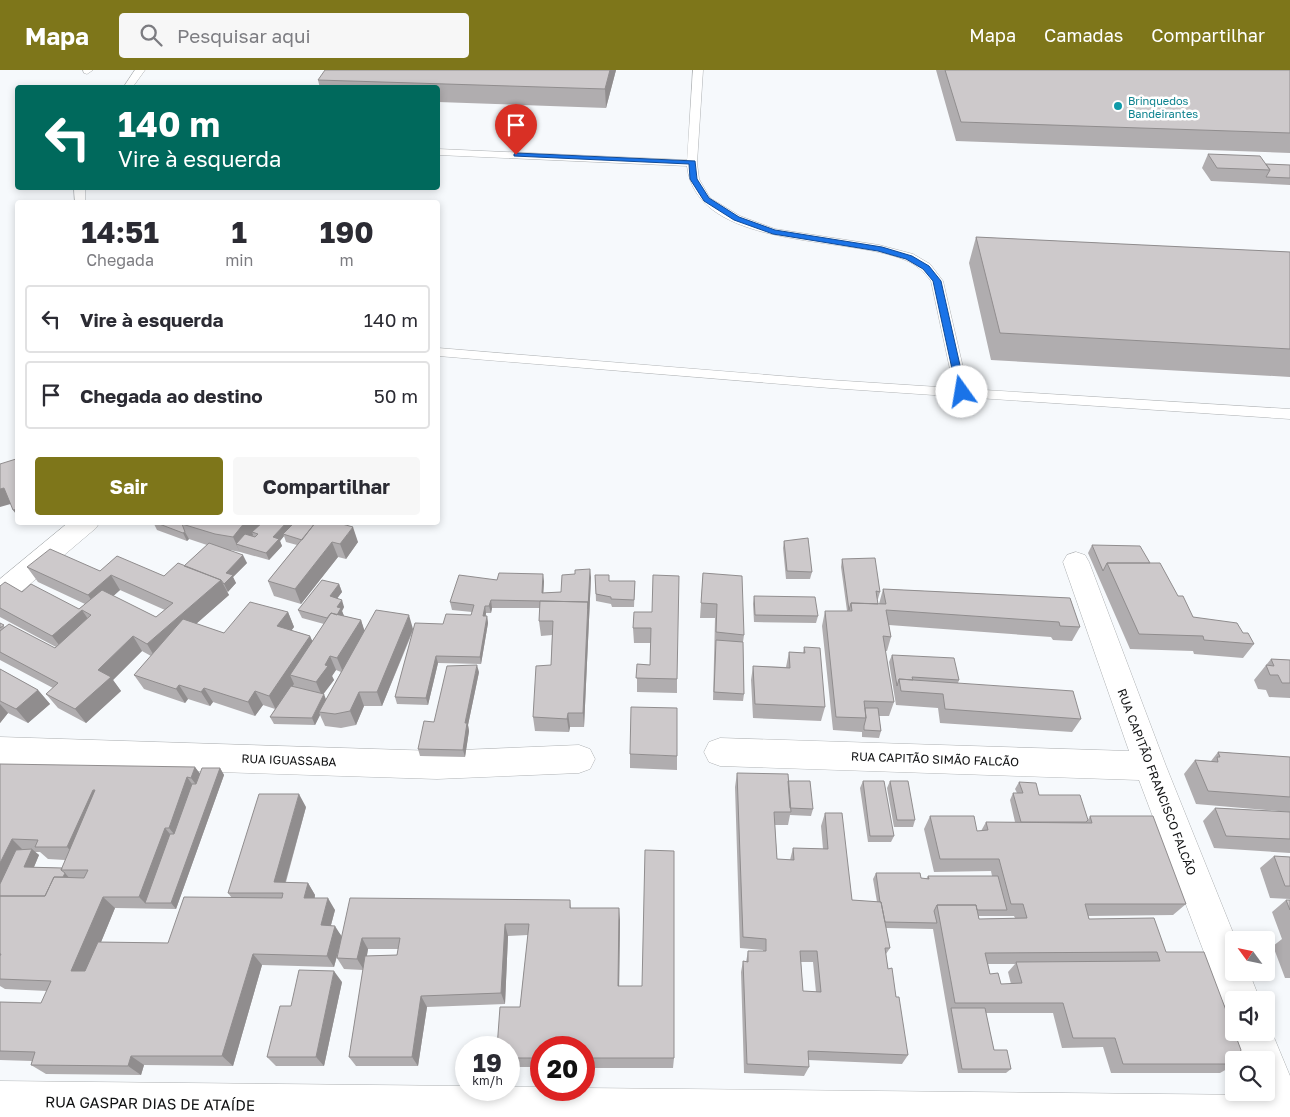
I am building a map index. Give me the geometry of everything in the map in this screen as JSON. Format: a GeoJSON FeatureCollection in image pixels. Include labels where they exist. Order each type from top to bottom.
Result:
{"type":"FeatureCollection","features":[{"type":"Feature","properties":{"kind":"street"},"geometry":{"type":"LineString","coordinates":[[0,594],[83,525]]}},
{"type":"Feature","properties":{"kind":"street","name":"RUA CAPITÃO FRANCISCO FALCÃO"},"geometry":{"type":"LineString","coordinates":[[1076,562],[1150,766],[1238,991]]}},
{"type":"Feature","properties":{"kind":"street","name":"RUA IGUASSABA"},"geometry":{"type":"LineString","coordinates":[[0,751],[437,765],[579,759]]}},
{"type":"Feature","properties":{"kind":"street","name":"RUA CAPITÃO SIMÃO FALCÃO"},"geometry":{"type":"LineString","coordinates":[[720,752],[1150,766]]}},
{"type":"Feature","properties":{"kind":"street"},"geometry":{"type":"LineString","coordinates":[[1275,1087],[1287,1116]]}},
{"type":"Feature","properties":{"kind":"street","name":"RUA GASPAR DIAS DE ATAÍDE"},"geometry":{"type":"LineString","coordinates":[[0,1101],[685,1113],[1287,1116]]}},
{"type":"Feature","properties":{"kind":"lane"},"geometry":{"type":"LineString","coordinates":[[129,85],[140,70]]}},
{"type":"Feature","properties":{"kind":"lane"},"geometry":{"type":"LineString","coordinates":[[698,70],[692,162],[694,179],[706,200],[736,218],[773,232],[879,248],[909,257],[926,267],[937,281],[962,392]]}},
{"type":"Feature","properties":{"kind":"lane"},"geometry":{"type":"LineString","coordinates":[[440,152],[692,162]]}},
{"type":"Feature","properties":{"kind":"lane"},"geometry":{"type":"LineString","coordinates":[[440,352],[830,384],[1290,414]]}},
{"type":"Feature","properties":{"kind":"building"},"geometry":{"type":"Polygon","coordinates":[[[325,70],[610,70],[605,89],[318,80],[325,70]]]}},
{"type":"Feature","properties":{"kind":"building","name":"Brinquedos Bandeirantes"},"geometry":{"type":"Polygon","coordinates":[[[945,70],[1290,70],[1290,133],[961,122],[945,70]]]}},
{"type":"Feature","properties":{"kind":"building"},"geometry":{"type":"Polygon","coordinates":[[[1208,154],[1260,156],[1270,170],[1217,168],[1208,154]]]}},
{"type":"Feature","properties":{"kind":"building"},"geometry":{"type":"Polygon","coordinates":[[[1266,164],[1290,165],[1290,178],[1266,177],[1270,170],[1266,164]]]}},
{"type":"Feature","properties":{"kind":"building"},"geometry":{"type":"Polygon","coordinates":[[[976,237],[1290,252],[1290,349],[1000,333],[976,237]]]}},
{"type":"Feature","properties":{"kind":"building"},"geometry":{"type":"Polygon","coordinates":[[[15,459],[15,510],[13,510],[4,488],[0,489],[0,464],[15,459]]]}},
{"type":"Feature","properties":{"kind":"building"},"geometry":{"type":"Polygon","coordinates":[[[162,525],[182,525],[185,532],[183,533],[162,525]]]}},
{"type":"Feature","properties":{"kind":"building"},"geometry":{"type":"Polygon","coordinates":[[[185,525],[243,525],[233,537],[185,525]]]}},
{"type":"Feature","properties":{"kind":"building"},"geometry":{"type":"Polygon","coordinates":[[[260,525],[284,525],[273,537],[279,539],[266,553],[236,544],[245,534],[255,537],[258,534],[252,532],[260,525]]]}},
{"type":"Feature","properties":{"kind":"building"},"geometry":{"type":"Polygon","coordinates":[[[292,525],[313,525],[302,540],[283,534],[292,525]]]}},
{"type":"Feature","properties":{"kind":"building"},"geometry":{"type":"Polygon","coordinates":[[[314,525],[346,525],[353,527],[340,544],[332,542],[295,589],[268,581],[314,525]]]}},
{"type":"Feature","properties":{"kind":"building"},"geometry":{"type":"Polygon","coordinates":[[[808,538],[812,572],[787,571],[784,541],[808,538]]]}},
{"type":"Feature","properties":{"kind":"building"},"geometry":{"type":"Polygon","coordinates":[[[209,543],[243,555],[226,573],[233,575],[224,584],[221,580],[184,566],[209,543]]]}},
{"type":"Feature","properties":{"kind":"building"},"geometry":{"type":"Polygon","coordinates":[[[1092,545],[1140,546],[1150,563],[1107,563],[1103,571],[1092,545]]]}},
{"type":"Feature","properties":{"kind":"building"},"geometry":{"type":"Polygon","coordinates":[[[50,549],[100,571],[117,556],[164,576],[178,563],[221,580],[147,644],[133,636],[98,670],[111,677],[75,709],[46,694],[58,683],[0,652],[0,631],[9,624],[55,648],[91,615],[82,610],[52,636],[0,608],[0,586],[5,582],[22,592],[31,584],[79,609],[102,590],[156,617],[173,603],[111,575],[88,595],[27,567],[50,549]]]}},
{"type":"Feature","properties":{"kind":"building"},"geometry":{"type":"Polygon","coordinates":[[[875,558],[880,592],[876,591],[878,604],[851,603],[849,610],[842,559],[875,558]]]}},
{"type":"Feature","properties":{"kind":"building"},"geometry":{"type":"Polygon","coordinates":[[[1107,563],[1160,563],[1178,596],[1183,596],[1193,617],[1237,623],[1243,633],[1248,633],[1254,644],[1204,640],[1203,636],[1139,634],[1107,563]]]}},
{"type":"Feature","properties":{"kind":"building"},"geometry":{"type":"Polygon","coordinates":[[[590,569],[588,609],[588,602],[491,600],[489,606],[485,606],[483,616],[487,616],[480,657],[436,656],[426,698],[395,697],[415,623],[443,624],[446,614],[471,615],[474,605],[450,602],[459,575],[497,580],[499,573],[543,574],[542,593],[561,592],[562,575],[575,574],[575,570],[590,569]]]}},
{"type":"Feature","properties":{"kind":"building"},"geometry":{"type":"Polygon","coordinates":[[[703,573],[742,576],[744,635],[716,632],[717,604],[701,603],[703,573]]]}},
{"type":"Feature","properties":{"kind":"building"},"geometry":{"type":"Polygon","coordinates":[[[595,575],[609,575],[609,581],[635,581],[634,600],[611,599],[611,597],[596,594],[595,575]]]}},
{"type":"Feature","properties":{"kind":"building"},"geometry":{"type":"Polygon","coordinates":[[[653,575],[679,576],[677,679],[636,678],[637,664],[650,665],[651,628],[633,628],[634,612],[652,612],[653,575]]]}},
{"type":"Feature","properties":{"kind":"building"},"geometry":{"type":"Polygon","coordinates":[[[322,580],[339,584],[330,596],[342,600],[337,607],[341,608],[337,615],[331,613],[327,618],[298,610],[322,580]]]}},
{"type":"Feature","properties":{"kind":"building"},"geometry":{"type":"Polygon","coordinates":[[[883,589],[1070,598],[1080,627],[1060,626],[1059,622],[886,610],[891,637],[883,636],[894,702],[864,701],[866,718],[836,717],[825,611],[852,611],[851,603],[886,604],[883,589]]]}},
{"type":"Feature","properties":{"kind":"building"},"geometry":{"type":"Polygon","coordinates":[[[754,596],[815,597],[818,616],[755,615],[754,596]]]}},
{"type":"Feature","properties":{"kind":"building"},"geometry":{"type":"Polygon","coordinates":[[[540,601],[588,602],[583,713],[568,713],[567,719],[533,717],[536,666],[551,665],[553,621],[539,621],[540,601]]]}},
{"type":"Feature","properties":{"kind":"building"},"geometry":{"type":"Polygon","coordinates":[[[250,602],[288,612],[277,626],[310,636],[269,696],[255,691],[248,702],[204,688],[201,692],[179,685],[176,689],[134,675],[183,619],[224,633],[250,602]]]}},
{"type":"Feature","properties":{"kind":"building"},"geometry":{"type":"Polygon","coordinates":[[[376,610],[409,615],[377,692],[359,692],[350,711],[335,714],[319,712],[376,610]]]}},
{"type":"Feature","properties":{"kind":"building"},"geometry":{"type":"Polygon","coordinates":[[[331,613],[361,620],[337,658],[330,656],[325,665],[328,666],[316,682],[290,675],[331,613]]]}},
{"type":"Feature","properties":{"kind":"building"},"geometry":{"type":"Polygon","coordinates":[[[716,640],[743,642],[744,694],[714,692],[716,640]]]}},
{"type":"Feature","properties":{"kind":"building"},"geometry":{"type":"Polygon","coordinates":[[[804,647],[820,648],[825,707],[755,704],[753,666],[790,668],[789,652],[805,653],[804,647]]]}},
{"type":"Feature","properties":{"kind":"building"},"geometry":{"type":"Polygon","coordinates":[[[892,655],[954,658],[959,680],[912,677],[913,680],[899,679],[897,686],[892,655]]]}},
{"type":"Feature","properties":{"kind":"building"},"geometry":{"type":"Polygon","coordinates":[[[1271,659],[1290,660],[1290,683],[1282,683],[1278,675],[1270,675],[1266,665],[1274,666],[1271,659]]]}},
{"type":"Feature","properties":{"kind":"building"},"geometry":{"type":"Polygon","coordinates":[[[477,665],[465,723],[467,723],[463,750],[418,749],[424,721],[434,722],[447,666],[477,665]]]}},
{"type":"Feature","properties":{"kind":"building"},"geometry":{"type":"Polygon","coordinates":[[[0,669],[38,690],[16,709],[0,701],[0,669]]]}},
{"type":"Feature","properties":{"kind":"building"},"geometry":{"type":"Polygon","coordinates":[[[899,679],[1073,691],[1081,719],[945,709],[943,694],[901,691],[899,679]]]}},
{"type":"Feature","properties":{"kind":"building"},"geometry":{"type":"Polygon","coordinates":[[[291,686],[324,694],[312,718],[270,717],[291,686]]]}},
{"type":"Feature","properties":{"kind":"building"},"geometry":{"type":"Polygon","coordinates":[[[631,707],[677,708],[677,756],[630,754],[631,707]]]}},
{"type":"Feature","properties":{"kind":"building"},"geometry":{"type":"Polygon","coordinates":[[[865,708],[878,708],[881,731],[864,730],[865,708]]]}},
{"type":"Feature","properties":{"kind":"building"},"geometry":{"type":"Polygon","coordinates":[[[1218,752],[1290,757],[1290,797],[1208,791],[1195,760],[1218,762],[1217,757],[1220,757],[1218,752]]]}},
{"type":"Feature","properties":{"kind":"building"},"geometry":{"type":"Polygon","coordinates":[[[0,764],[195,767],[191,778],[187,777],[169,828],[165,828],[139,897],[103,897],[71,971],[85,971],[98,942],[168,943],[184,897],[282,898],[283,893],[228,893],[259,794],[299,794],[274,882],[308,883],[304,898],[328,898],[321,925],[335,926],[327,956],[253,954],[222,1056],[131,1056],[128,1066],[31,1065],[35,1052],[0,1051],[0,1002],[41,1003],[51,981],[0,979],[0,896],[45,896],[54,877],[84,878],[88,870],[61,870],[95,790],[93,790],[67,847],[35,847],[38,840],[12,839],[0,863],[0,764]]]}},
{"type":"Feature","properties":{"kind":"building"},"geometry":{"type":"Polygon","coordinates":[[[202,768],[220,768],[171,903],[145,903],[170,834],[174,834],[192,784],[196,784],[202,768]]]}},
{"type":"Feature","properties":{"kind":"building"},"geometry":{"type":"Polygon","coordinates":[[[737,773],[788,774],[791,812],[774,812],[777,859],[794,860],[793,848],[828,849],[825,813],[842,813],[852,900],[881,902],[890,948],[885,948],[888,969],[892,968],[896,997],[899,997],[908,1055],[808,1051],[809,1067],[747,1064],[743,961],[748,962],[748,951],[766,951],[766,939],[743,937],[737,773]],[[800,951],[803,991],[821,992],[817,951],[800,951]]]}},
{"type":"Feature","properties":{"kind":"building"},"geometry":{"type":"Polygon","coordinates":[[[788,781],[810,781],[813,809],[790,808],[788,781]]]}},
{"type":"Feature","properties":{"kind":"building"},"geometry":{"type":"Polygon","coordinates":[[[863,781],[884,781],[894,836],[870,836],[863,781]]]}},
{"type":"Feature","properties":{"kind":"building"},"geometry":{"type":"Polygon","coordinates":[[[890,781],[908,781],[915,820],[897,820],[890,781]]]}},
{"type":"Feature","properties":{"kind":"building"},"geometry":{"type":"Polygon","coordinates":[[[1019,782],[1036,783],[1039,795],[1080,795],[1088,820],[1086,822],[1021,822],[1013,793],[1023,793],[1019,782]]]}},
{"type":"Feature","properties":{"kind":"building"},"geometry":{"type":"Polygon","coordinates":[[[1215,808],[1290,812],[1290,839],[1226,836],[1215,808]]]}},
{"type":"Feature","properties":{"kind":"building"},"geometry":{"type":"Polygon","coordinates":[[[930,816],[974,816],[977,831],[988,830],[986,822],[1092,823],[1090,816],[1153,816],[1186,904],[1085,904],[1089,919],[1154,918],[1166,952],[1204,952],[1225,1008],[1225,1041],[1238,1041],[1241,1051],[1225,1051],[1225,1064],[1123,1064],[1115,1038],[1073,1038],[1063,1003],[955,1003],[937,905],[976,905],[979,919],[1027,918],[1023,904],[1011,904],[999,859],[940,859],[930,816]],[[1157,952],[985,953],[990,974],[998,973],[1001,984],[1022,983],[1016,962],[1160,961],[1157,952]]]}},
{"type":"Feature","properties":{"kind":"building"},"geometry":{"type":"Polygon","coordinates":[[[32,849],[24,867],[62,868],[61,870],[65,873],[63,877],[54,877],[45,896],[0,896],[0,884],[16,850],[32,849]]]}},
{"type":"Feature","properties":{"kind":"building"},"geometry":{"type":"Polygon","coordinates":[[[645,850],[674,851],[674,1058],[595,1058],[595,1036],[530,1036],[530,1058],[520,1058],[520,1036],[498,1036],[500,1007],[520,1007],[529,924],[505,924],[501,993],[421,996],[412,1057],[349,1057],[365,956],[397,955],[400,938],[362,938],[357,959],[337,958],[350,898],[570,900],[570,908],[619,908],[618,986],[642,986],[645,850]]]}},
{"type":"Feature","properties":{"kind":"building"},"geometry":{"type":"Polygon","coordinates":[[[1274,856],[1290,857],[1290,886],[1285,886],[1274,856]]]}},
{"type":"Feature","properties":{"kind":"building"},"geometry":{"type":"Polygon","coordinates":[[[876,873],[920,873],[921,878],[929,879],[928,876],[998,876],[1007,910],[977,910],[976,905],[937,905],[934,911],[937,923],[885,922],[876,873]]]}},
{"type":"Feature","properties":{"kind":"building"},"geometry":{"type":"Polygon","coordinates":[[[1286,900],[1290,900],[1290,910],[1286,900]]]}},
{"type":"Feature","properties":{"kind":"building"},"geometry":{"type":"Polygon","coordinates":[[[299,970],[334,971],[316,1057],[267,1057],[280,1006],[291,1006],[299,970]]]}},
{"type":"Feature","properties":{"kind":"building"},"geometry":{"type":"Polygon","coordinates":[[[951,1008],[985,1008],[994,1050],[1007,1050],[1011,1069],[962,1069],[951,1008]]]}},
{"type":"Feature","properties":{"kind":"place","name":"Brinquedos Bandeirantes"},"geometry":{"type":"Point","coordinates":[1118,106]}},
{"type":"Feature","properties":{"kind":"route"},"geometry":{"type":"LineString","coordinates":[[516,155],[692,162],[694,179],[706,200],[736,218],[773,232],[879,248],[909,257],[926,267],[937,281],[962,392]]}}]}
